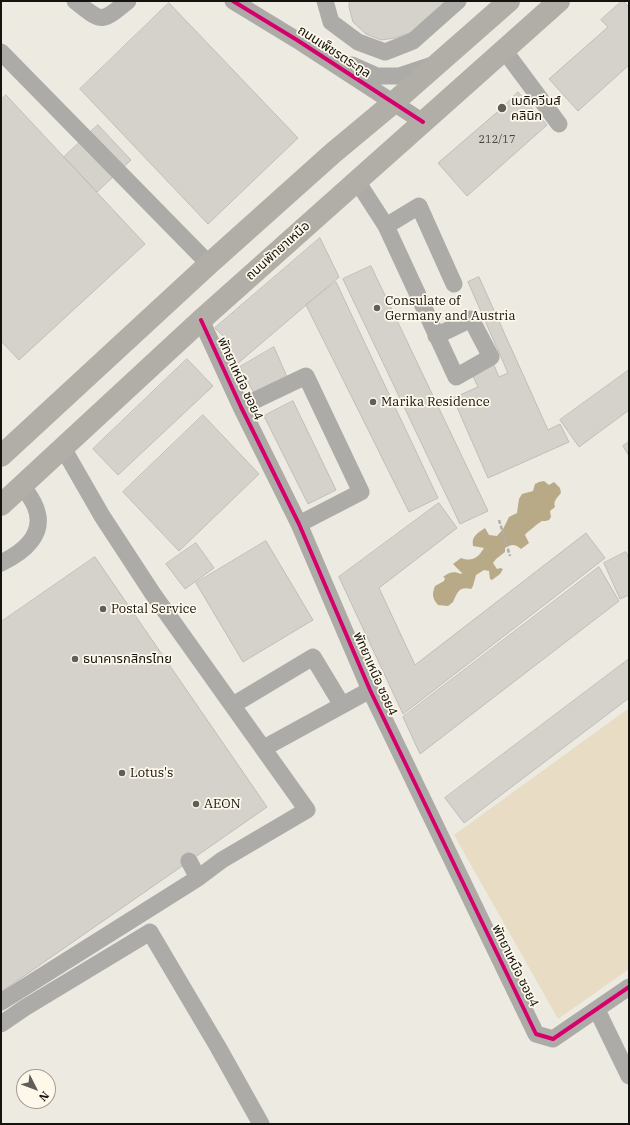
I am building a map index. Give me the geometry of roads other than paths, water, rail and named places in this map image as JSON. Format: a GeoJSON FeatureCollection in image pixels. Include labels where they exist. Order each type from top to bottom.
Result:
{"type":"FeatureCollection","features":[{"type":"Feature","properties":{"kind":"main road"},"geometry":{"type":"LineString","coordinates":[[1,456],[210,264],[333,154],[394,103],[509,1]]}},
{"type":"Feature","properties":{"kind":"main road","name":"ถนนพัทยาเหนือ"},"geometry":{"type":"LineString","coordinates":[[1,505],[201,320],[559,1]]}},
{"type":"Feature","properties":{"kind":"street"},"geometry":{"type":"LineString","coordinates":[[74,1],[96,18],[102,18],[110,16],[128,1]]}},
{"type":"Feature","properties":{"kind":"street","name":"ถนนเพ็ชรตระกูล"},"geometry":{"type":"LineString","coordinates":[[233,1],[297,40],[423,122]]}},
{"type":"Feature","properties":{"kind":"street"},"geometry":{"type":"LineString","coordinates":[[325,1],[331,22],[358,42],[385,52],[413,41],[458,1]]}},
{"type":"Feature","properties":{"kind":"street"},"geometry":{"type":"LineString","coordinates":[[297,40],[376,76],[399,76],[440,62]]}},
{"type":"Feature","properties":{"kind":"street"},"geometry":{"type":"LineString","coordinates":[[504,50],[559,124]]}},
{"type":"Feature","properties":{"kind":"street"},"geometry":{"type":"LineString","coordinates":[[1,52],[210,264]]}},
{"type":"Feature","properties":{"kind":"street"},"geometry":{"type":"LineString","coordinates":[[357,181],[386,226],[436,336]]}},
{"type":"Feature","properties":{"kind":"street"},"geometry":{"type":"LineString","coordinates":[[386,226],[419,206],[454,284]]}},
{"type":"Feature","properties":{"kind":"street","name":"พัทยาเหนือ ซอย4"},"geometry":{"type":"LineString","coordinates":[[201,320],[299,524],[370,690],[536,1034],[553,1039],[597,1010]]}},
{"type":"Feature","properties":{"kind":"street"},"geometry":{"type":"LineString","coordinates":[[241,406],[306,376],[361,492],[299,524]]}},
{"type":"Feature","properties":{"kind":"street"},"geometry":{"type":"LineString","coordinates":[[1,1002],[198,878],[222,860],[307,810],[153,594],[102,516],[63,448]]}},
{"type":"Feature","properties":{"kind":"street"},"geometry":{"type":"LineString","coordinates":[[1,563],[15,557],[34,539],[39,527],[36,507],[22,485]]}},
{"type":"Feature","properties":{"kind":"street"},"geometry":{"type":"LineString","coordinates":[[233,705],[313,657],[342,705]]}},
{"type":"Feature","properties":{"kind":"street"},"geometry":{"type":"LineString","coordinates":[[264,748],[370,690]]}},
{"type":"Feature","properties":{"kind":"street"},"geometry":{"type":"LineString","coordinates":[[189,861],[198,878]]}},
{"type":"Feature","properties":{"kind":"street"},"geometry":{"type":"LineString","coordinates":[[1,1024],[26,1007],[150,932],[218,1047],[261,1124]]}},
{"type":"Feature","properties":{"kind":"street"},"geometry":{"type":"LineString","coordinates":[[629,987],[597,1010],[629,1076]]}},
{"type":"Feature","properties":{"kind":"place","name":"เมดิควีนส์ คลินิก"},"geometry":{"type":"Point","coordinates":[502,108]}},
{"type":"Feature","properties":{"kind":"place","name":"Consulate of Germany and Austria"},"geometry":{"type":"Point","coordinates":[377,308]}},
{"type":"Feature","properties":{"kind":"place","name":"Marika Residence"},"geometry":{"type":"Point","coordinates":[373,402]}},
{"type":"Feature","properties":{"kind":"place","name":"Postal Service"},"geometry":{"type":"Point","coordinates":[103,609]}},
{"type":"Feature","properties":{"kind":"place","name":"ธนาคารกสิกรไทย"},"geometry":{"type":"Point","coordinates":[75,659]}},
{"type":"Feature","properties":{"kind":"place","name":"Lotus's"},"geometry":{"type":"Point","coordinates":[122,773]}},
{"type":"Feature","properties":{"kind":"place","name":"AEON"},"geometry":{"type":"Point","coordinates":[196,804]}}]}
